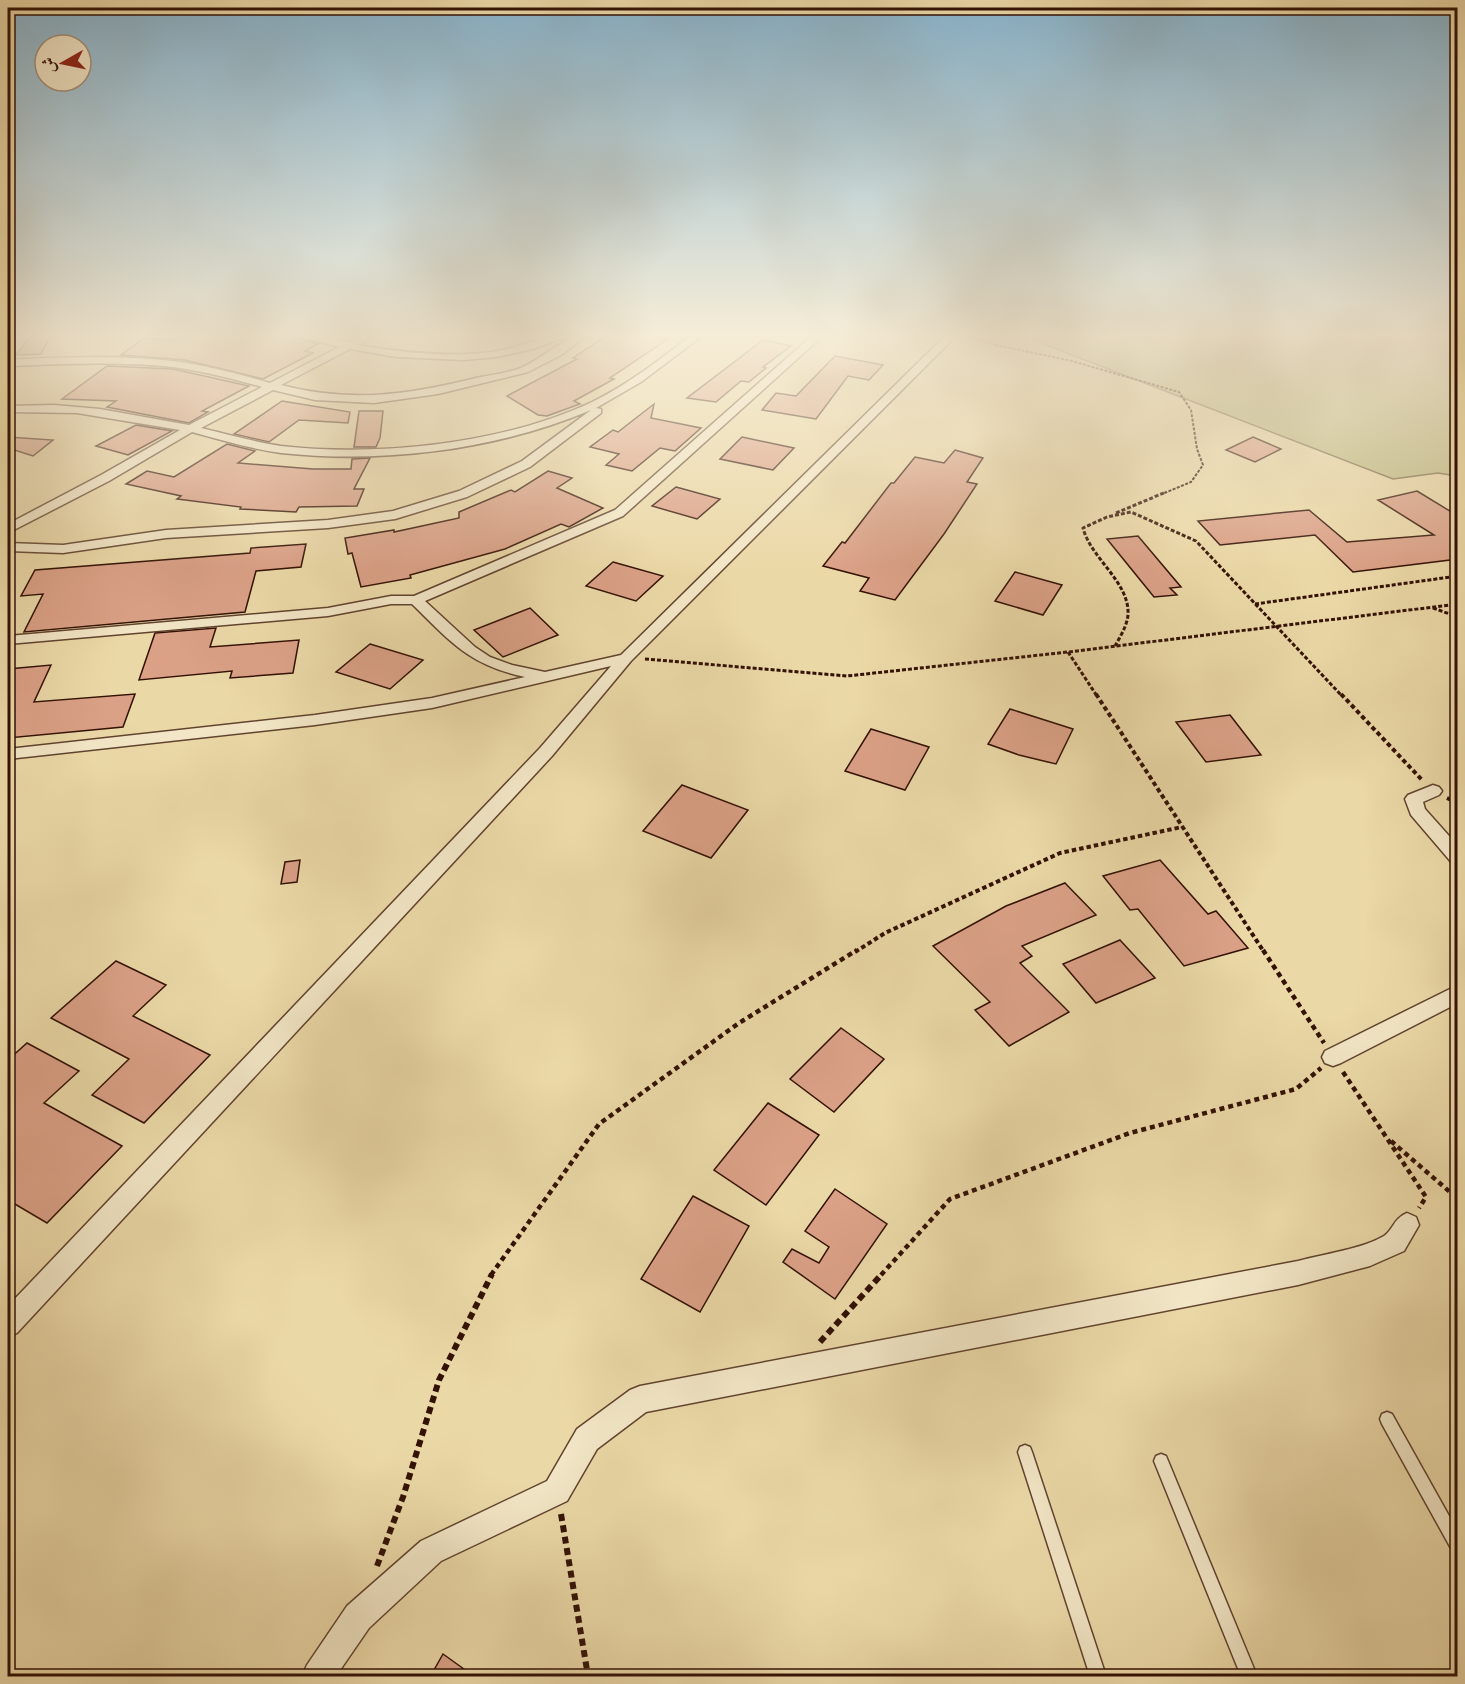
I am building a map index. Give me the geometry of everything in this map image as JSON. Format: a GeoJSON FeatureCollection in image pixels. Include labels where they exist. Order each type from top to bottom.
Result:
{"type":"FeatureCollection","features":[{"type":"Feature","properties":{"kind":"street"},"geometry":{"type":"LineString","coordinates":[[98,412],[281,449],[335,452],[409,448],[491,437],[557,420],[578,412]]}},
{"type":"Feature","properties":{"kind":"street"},"geometry":{"type":"LineString","coordinates":[[8,529],[223,412]]}},
{"type":"Feature","properties":{"kind":"street"},"geometry":{"type":"LineString","coordinates":[[8,548],[63,549],[166,534],[328,524],[395,515],[463,494],[526,464],[597,412]]}},
{"type":"Feature","properties":{"kind":"street"},"geometry":{"type":"LineString","coordinates":[[8,640],[328,612],[391,600],[416,600],[619,513],[733,412]]}},
{"type":"Feature","properties":{"kind":"street"},"geometry":{"type":"LineString","coordinates":[[8,1324],[546,752],[626,658],[875,412]]}},
{"type":"Feature","properties":{"kind":"street"},"geometry":{"type":"LineString","coordinates":[[416,600],[452,637],[479,657],[508,669],[544,676]]}},
{"type":"Feature","properties":{"kind":"street"},"geometry":{"type":"LineString","coordinates":[[8,754],[315,720],[432,703],[626,658]]}},
{"type":"Feature","properties":{"kind":"street"},"geometry":{"type":"LineString","coordinates":[[1433,791],[1414,800],[1417,811],[1458,858]]}},
{"type":"Feature","properties":{"kind":"street"},"geometry":{"type":"LineString","coordinates":[[1333,1057],[1458,993]]}},
{"type":"Feature","properties":{"kind":"street"},"geometry":{"type":"LineString","coordinates":[[318,1677],[358,1617],[431,1551],[557,1491],[587,1439],[640,1400],[1298,1273],[1370,1254],[1395,1243],[1407,1225]]}},
{"type":"Feature","properties":{"kind":"lane"},"geometry":{"type":"LineString","coordinates":[[1387,1419],[1458,1547]]}},
{"type":"Feature","properties":{"kind":"lane"},"geometry":{"type":"LineString","coordinates":[[1025,1452],[1098,1677]]}},
{"type":"Feature","properties":{"kind":"lane"},"geometry":{"type":"LineString","coordinates":[[1161,1461],[1249,1677]]}},
{"type":"Feature","properties":{"kind":"path"},"geometry":{"type":"LineString","coordinates":[[1115,646],[1128,616],[1122,592],[1110,571],[1084,540],[1083,528],[1191,482],[1203,465],[1196,448],[1191,412]]}},
{"type":"Feature","properties":{"kind":"path"},"geometry":{"type":"LineString","coordinates":[[1107,517],[1131,512],[1196,541],[1275,627],[1433,791],[1458,803]]}},
{"type":"Feature","properties":{"kind":"path"},"geometry":{"type":"LineString","coordinates":[[1254,604],[1458,576]]}},
{"type":"Feature","properties":{"kind":"path"},"geometry":{"type":"LineString","coordinates":[[626,658],[847,676],[1068,652],[1458,604]]}},
{"type":"Feature","properties":{"kind":"path"},"geometry":{"type":"LineString","coordinates":[[1430,607],[1458,617]]}},
{"type":"Feature","properties":{"kind":"path"},"geometry":{"type":"LineString","coordinates":[[1068,652],[1426,1197],[1407,1225]]}},
{"type":"Feature","properties":{"kind":"path"},"geometry":{"type":"LineString","coordinates":[[375,1573],[403,1497],[439,1380],[495,1267],[599,1124],[739,1023],[885,933],[1060,854],[1182,826]]}},
{"type":"Feature","properties":{"kind":"path"},"geometry":{"type":"LineString","coordinates":[[795,1369],[950,1199],[1130,1133],[1296,1089],[1333,1057]]}},
{"type":"Feature","properties":{"kind":"path"},"geometry":{"type":"LineString","coordinates":[[1385,1136],[1458,1199]]}},
{"type":"Feature","properties":{"kind":"path"},"geometry":{"type":"LineString","coordinates":[[557,1491],[588,1677]]}},
{"type":"Feature","properties":{"kind":"shaded area"},"geometry":{"type":"Polygon","coordinates":[[[1218,412],[1457,412],[1457,476],[1438,473],[1393,479],[1218,412]]]}},
{"type":"Feature","properties":{"kind":"building"},"geometry":{"type":"Polygon","coordinates":[[[131,412],[208,412],[189,423],[131,412]]]}},
{"type":"Feature","properties":{"kind":"building"},"geometry":{"type":"Polygon","coordinates":[[[267,412],[350,412],[348,423],[299,420],[269,442],[234,434],[267,412]]]}},
{"type":"Feature","properties":{"kind":"building"},"geometry":{"type":"Polygon","coordinates":[[[359,412],[383,412],[380,438],[376,447],[354,447],[359,412]]]}},
{"type":"Feature","properties":{"kind":"building"},"geometry":{"type":"Polygon","coordinates":[[[532,412],[559,412],[547,416],[532,412]]]}},
{"type":"Feature","properties":{"kind":"building"},"geometry":{"type":"Polygon","coordinates":[[[644,412],[652,412],[651,418],[701,428],[675,451],[660,448],[632,471],[606,465],[619,454],[590,447],[613,430],[618,432],[644,412]]]}},
{"type":"Feature","properties":{"kind":"building"},"geometry":{"type":"Polygon","coordinates":[[[772,412],[822,412],[816,419],[772,412]]]}},
{"type":"Feature","properties":{"kind":"building"},"geometry":{"type":"Polygon","coordinates":[[[136,425],[172,431],[128,455],[96,446],[136,425]]]}},
{"type":"Feature","properties":{"kind":"building"},"geometry":{"type":"Polygon","coordinates":[[[8,437],[53,440],[33,456],[8,448],[8,437]]]}},
{"type":"Feature","properties":{"kind":"building"},"geometry":{"type":"Polygon","coordinates":[[[742,437],[794,448],[773,470],[720,459],[742,437]]]}},
{"type":"Feature","properties":{"kind":"building"},"geometry":{"type":"Polygon","coordinates":[[[1253,437],[1281,449],[1255,462],[1226,450],[1253,437]]]}},
{"type":"Feature","properties":{"kind":"building"},"geometry":{"type":"Polygon","coordinates":[[[227,444],[255,451],[238,463],[313,469],[351,469],[352,459],[370,458],[354,489],[364,489],[357,506],[299,507],[296,512],[240,509],[241,507],[177,499],[181,496],[126,484],[147,471],[174,477],[227,444]]]}},
{"type":"Feature","properties":{"kind":"building"},"geometry":{"type":"Polygon","coordinates":[[[955,450],[983,458],[967,482],[977,484],[944,534],[895,600],[860,591],[869,578],[823,566],[842,542],[845,543],[891,483],[894,483],[915,457],[944,463],[955,450]]]}},
{"type":"Feature","properties":{"kind":"building"},"geometry":{"type":"Polygon","coordinates":[[[548,471],[572,478],[557,488],[603,508],[569,527],[561,524],[505,549],[410,575],[411,578],[361,587],[352,553],[348,554],[345,538],[394,530],[394,532],[459,518],[459,512],[511,490],[515,492],[548,471]]]}},
{"type":"Feature","properties":{"kind":"building"},"geometry":{"type":"Polygon","coordinates":[[[676,487],[720,499],[697,519],[652,506],[676,487]]]}},
{"type":"Feature","properties":{"kind":"building"},"geometry":{"type":"Polygon","coordinates":[[[1417,491],[1458,516],[1458,559],[1353,572],[1315,535],[1220,545],[1198,521],[1309,510],[1347,542],[1434,535],[1378,500],[1417,491]]]}},
{"type":"Feature","properties":{"kind":"building"},"geometry":{"type":"Polygon","coordinates":[[[1138,536],[1181,587],[1170,588],[1177,595],[1154,597],[1107,539],[1138,536]]]}},
{"type":"Feature","properties":{"kind":"building"},"geometry":{"type":"Polygon","coordinates":[[[306,544],[301,567],[256,571],[245,612],[24,632],[43,594],[21,596],[35,570],[250,553],[251,548],[306,544]]]}},
{"type":"Feature","properties":{"kind":"building"},"geometry":{"type":"Polygon","coordinates":[[[613,562],[663,576],[636,601],[586,586],[613,562]]]}},
{"type":"Feature","properties":{"kind":"building"},"geometry":{"type":"Polygon","coordinates":[[[1015,572],[1062,585],[1043,615],[995,601],[1015,572]]]}},
{"type":"Feature","properties":{"kind":"building"},"geometry":{"type":"Polygon","coordinates":[[[530,608],[558,635],[503,657],[474,630],[530,608]]]}},
{"type":"Feature","properties":{"kind":"building"},"geometry":{"type":"Polygon","coordinates":[[[216,628],[210,647],[299,640],[293,673],[230,678],[232,671],[139,680],[155,633],[216,628]]]}},
{"type":"Feature","properties":{"kind":"building"},"geometry":{"type":"Polygon","coordinates":[[[370,644],[423,660],[390,689],[336,672],[370,644]]]}},
{"type":"Feature","properties":{"kind":"building"},"geometry":{"type":"Polygon","coordinates":[[[51,665],[34,702],[135,694],[123,727],[8,738],[8,669],[51,665]]]}},
{"type":"Feature","properties":{"kind":"building"},"geometry":{"type":"Polygon","coordinates":[[[1010,709],[1073,729],[1056,764],[1019,755],[988,744],[1010,709]]]}},
{"type":"Feature","properties":{"kind":"building"},"geometry":{"type":"Polygon","coordinates":[[[1230,715],[1261,755],[1206,762],[1176,722],[1230,715]]]}},
{"type":"Feature","properties":{"kind":"building"},"geometry":{"type":"Polygon","coordinates":[[[871,729],[929,747],[905,790],[845,771],[871,729]]]}},
{"type":"Feature","properties":{"kind":"building"},"geometry":{"type":"Polygon","coordinates":[[[682,785],[748,810],[711,858],[643,831],[682,785]]]}},
{"type":"Feature","properties":{"kind":"building"},"geometry":{"type":"Polygon","coordinates":[[[300,860],[297,882],[281,884],[285,862],[300,860]]]}},
{"type":"Feature","properties":{"kind":"building"},"geometry":{"type":"Polygon","coordinates":[[[1160,860],[1208,914],[1216,911],[1248,948],[1184,966],[1138,909],[1130,910],[1103,876],[1160,860]]]}},
{"type":"Feature","properties":{"kind":"building"},"geometry":{"type":"Polygon","coordinates":[[[1065,883],[1096,915],[1022,946],[1032,956],[1020,963],[1069,1012],[1009,1046],[975,1010],[990,1002],[933,946],[1006,906],[1065,883]]]}},
{"type":"Feature","properties":{"kind":"building"},"geometry":{"type":"Polygon","coordinates":[[[1120,940],[1155,978],[1096,1003],[1063,964],[1120,940]]]}},
{"type":"Feature","properties":{"kind":"building"},"geometry":{"type":"Polygon","coordinates":[[[116,961],[166,985],[133,1016],[210,1055],[144,1123],[92,1095],[129,1059],[51,1018],[116,961]]]}},
{"type":"Feature","properties":{"kind":"building"},"geometry":{"type":"Polygon","coordinates":[[[841,1028],[884,1059],[834,1112],[790,1079],[841,1028]]]}},
{"type":"Feature","properties":{"kind":"building"},"geometry":{"type":"Polygon","coordinates":[[[27,1043],[79,1071],[44,1103],[122,1146],[47,1223],[8,1200],[8,1060],[27,1043]]]}},
{"type":"Feature","properties":{"kind":"building"},"geometry":{"type":"Polygon","coordinates":[[[768,1103],[819,1135],[766,1205],[714,1170],[768,1103]]]}},
{"type":"Feature","properties":{"kind":"building"},"geometry":{"type":"Polygon","coordinates":[[[835,1189],[887,1224],[835,1299],[783,1262],[792,1249],[819,1263],[829,1247],[805,1231],[835,1189]]]}},
{"type":"Feature","properties":{"kind":"building"},"geometry":{"type":"Polygon","coordinates":[[[693,1196],[749,1226],[700,1312],[641,1279],[693,1196]]]}},
{"type":"Feature","properties":{"kind":"building"},"geometry":{"type":"Polygon","coordinates":[[[443,1654],[475,1677],[430,1677],[443,1654]]]}}]}
